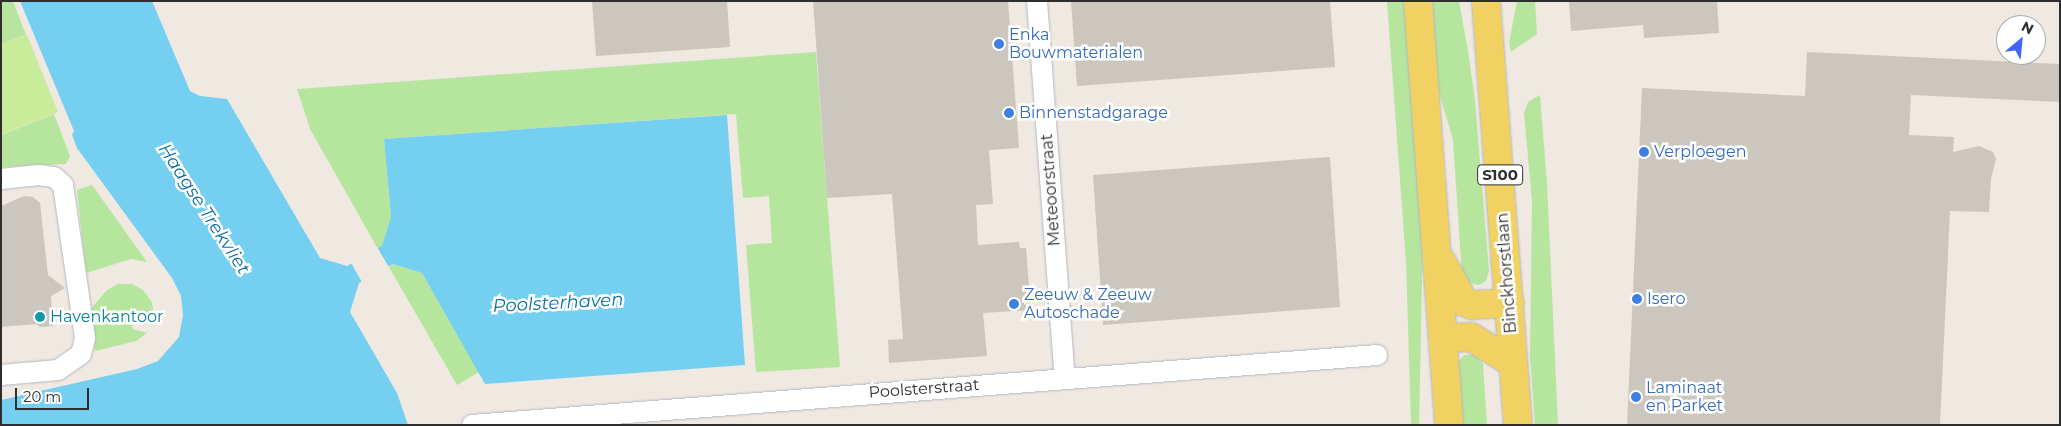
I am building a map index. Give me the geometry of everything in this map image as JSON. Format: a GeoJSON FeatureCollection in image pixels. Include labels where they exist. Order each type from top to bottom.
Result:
{"type":"FeatureCollection","features":[{"type":"Feature","properties":{"kind":"main road"},"geometry":{"type":"LineString","coordinates":[[1418,1],[1449,425]]}},
{"type":"Feature","properties":{"kind":"main road","name":"Binckhorstlaan"},"geometry":{"type":"LineString","coordinates":[[1486,1],[1518,425]]}},
{"type":"Feature","properties":{"kind":"main road"},"geometry":{"type":"LineString","coordinates":[[1436,249],[1464,302],[1472,305],[1510,303]]}},
{"type":"Feature","properties":{"kind":"main road"},"geometry":{"type":"LineString","coordinates":[[1443,338],[1471,337],[1513,363]]}},
{"type":"Feature","properties":{"kind":"street","name":"Meteoorstraat"},"geometry":{"type":"LineString","coordinates":[[1037,1],[1065,378]]}},
{"type":"Feature","properties":{"kind":"street"},"geometry":{"type":"LineString","coordinates":[[1,179],[39,175],[54,177],[63,185],[86,338],[81,354],[58,370],[1,375]]}},
{"type":"Feature","properties":{"kind":"street","name":"Poolsterstraat"},"geometry":{"type":"LineString","coordinates":[[472,425],[1377,355]]}},
{"type":"Feature","properties":{"kind":"green space"},"geometry":{"type":"Polygon","coordinates":[[[1,1],[13,1],[26,35],[1,44],[1,1]]]}},
{"type":"Feature","properties":{"kind":"green space"},"geometry":{"type":"Polygon","coordinates":[[[1387,1],[1406,1],[1423,237],[1419,425],[1411,425],[1406,262],[1387,1]]]}},
{"type":"Feature","properties":{"kind":"green space"},"geometry":{"type":"Polygon","coordinates":[[[1430,1],[1459,1],[1468,51],[1475,100],[1489,271],[1486,281],[1479,285],[1466,282],[1462,276],[1453,140],[1437,86],[1430,1]]]}},
{"type":"Feature","properties":{"kind":"green space"},"geometry":{"type":"Polygon","coordinates":[[[1517,1],[1535,1],[1537,34],[1511,52],[1509,43],[1517,1]]]}},
{"type":"Feature","properties":{"kind":"green space"},"geometry":{"type":"Polygon","coordinates":[[[27,35],[58,112],[2,134],[1,44],[27,35]]]}},
{"type":"Feature","properties":{"kind":"green space"},"geometry":{"type":"Polygon","coordinates":[[[816,52],[840,367],[756,372],[746,245],[772,243],[769,196],[743,198],[736,114],[384,139],[391,217],[382,246],[378,249],[310,129],[297,89],[816,52]]]}},
{"type":"Feature","properties":{"kind":"green space"},"geometry":{"type":"Polygon","coordinates":[[[1540,95],[1547,183],[1558,425],[1535,425],[1530,356],[1532,201],[1524,113],[1528,102],[1540,95]]]}},
{"type":"Feature","properties":{"kind":"green space"},"geometry":{"type":"Polygon","coordinates":[[[54,114],[70,156],[66,164],[1,167],[1,135],[54,114]]]}},
{"type":"Feature","properties":{"kind":"green space"},"geometry":{"type":"Polygon","coordinates":[[[92,185],[147,262],[131,259],[86,273],[77,190],[92,185]]]}},
{"type":"Feature","properties":{"kind":"green space"},"geometry":{"type":"Polygon","coordinates":[[[393,264],[422,273],[479,372],[457,385],[389,267],[393,264]]]}},
{"type":"Feature","properties":{"kind":"green space"},"geometry":{"type":"Polygon","coordinates":[[[118,284],[132,284],[143,290],[152,302],[154,317],[151,322],[146,312],[138,311],[130,322],[133,329],[147,333],[136,341],[95,351],[91,309],[107,290],[118,284]]]}},
{"type":"Feature","properties":{"kind":"green space"},"geometry":{"type":"Polygon","coordinates":[[[1464,355],[1475,355],[1483,364],[1487,425],[1461,425],[1457,364],[1464,355]]]}},
{"type":"Feature","properties":{"kind":"water"},"geometry":{"type":"Polygon","coordinates":[[[20,1],[152,1],[190,91],[200,96],[227,99],[320,258],[347,266],[382,246],[391,217],[384,139],[727,115],[745,365],[485,384],[422,273],[393,264],[359,283],[350,312],[397,393],[408,425],[1,425],[1,400],[137,369],[158,361],[179,337],[183,315],[181,296],[172,278],[77,148],[72,135],[74,131],[20,1]]]}},
{"type":"Feature","properties":{"kind":"pier"},"geometry":{"type":"Polygon","coordinates":[[[377,247],[390,269],[363,284],[350,261],[377,247]]]}},
{"type":"Feature","properties":{"kind":"building"},"geometry":{"type":"Polygon","coordinates":[[[592,1],[727,1],[730,47],[596,56],[592,1]]]}},
{"type":"Feature","properties":{"kind":"building"},"geometry":{"type":"Polygon","coordinates":[[[813,1],[1008,1],[1019,148],[989,150],[993,204],[976,205],[978,245],[1019,242],[1020,248],[1026,248],[1031,310],[983,313],[987,356],[889,363],[888,340],[903,339],[892,194],[827,198],[813,1]]]}},
{"type":"Feature","properties":{"kind":"building"},"geometry":{"type":"Polygon","coordinates":[[[1071,1],[1330,1],[1335,67],[1077,86],[1071,1]]]}},
{"type":"Feature","properties":{"kind":"building"},"geometry":{"type":"Polygon","coordinates":[[[1569,1],[1717,1],[1719,33],[1644,38],[1643,25],[1571,31],[1569,1]]]}},
{"type":"Feature","properties":{"kind":"building"},"geometry":{"type":"Polygon","coordinates":[[[1807,52],[1996,61],[1996,65],[2060,64],[2060,102],[1911,95],[1909,135],[1954,137],[1953,152],[1979,146],[1993,152],[1996,159],[1991,179],[1989,212],[1950,211],[1940,425],[1627,425],[1642,88],[1805,96],[1807,52]]]}},
{"type":"Feature","properties":{"kind":"building"},"geometry":{"type":"Polygon","coordinates":[[[1330,157],[1340,307],[1103,325],[1093,175],[1330,157]]]}},
{"type":"Feature","properties":{"kind":"building"},"geometry":{"type":"Polygon","coordinates":[[[24,196],[33,197],[40,203],[48,275],[65,288],[51,296],[53,326],[40,327],[36,324],[1,327],[1,206],[24,196]]]}},
{"type":"Feature","properties":{"kind":"place","name":"Enka Bouwmaterialen"},"geometry":{"type":"Point","coordinates":[999,44]}},
{"type":"Feature","properties":{"kind":"place","name":"Binnenstadgarage"},"geometry":{"type":"Point","coordinates":[1009,113]}},
{"type":"Feature","properties":{"kind":"place","name":"Verploegen"},"geometry":{"type":"Point","coordinates":[1644,152]}},
{"type":"Feature","properties":{"kind":"place","name":"Isero"},"geometry":{"type":"Point","coordinates":[1637,299]}},
{"type":"Feature","properties":{"kind":"place","name":"Zeeuw & Zeeuw Autoschade"},"geometry":{"type":"Point","coordinates":[1014,304]}},
{"type":"Feature","properties":{"kind":"place","name":"Havenkantoor"},"geometry":{"type":"Point","coordinates":[40,317]}},
{"type":"Feature","properties":{"kind":"place","name":"Laminaat en Parket"},"geometry":{"type":"Point","coordinates":[1636,397]}},
{"type":"Feature","properties":{"kind":"water label","name":"Haagse Trekvliet"},"geometry":{"type":"Point","coordinates":[204,209]}},
{"type":"Feature","properties":{"kind":"water label","name":"Poolsterhaven"},"geometry":{"type":"Point","coordinates":[558,303]}}]}
